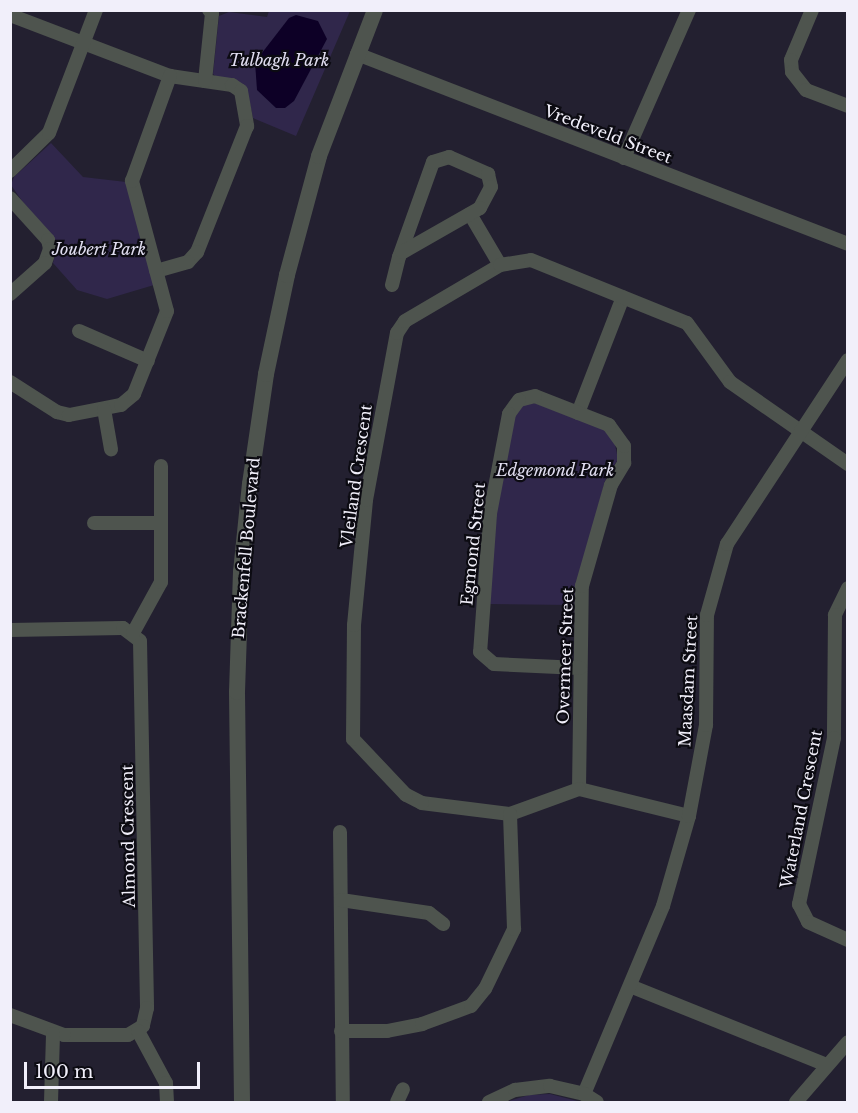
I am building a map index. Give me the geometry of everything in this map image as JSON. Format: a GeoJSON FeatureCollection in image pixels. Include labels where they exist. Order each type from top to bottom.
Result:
{"type":"FeatureCollection","features":[{"type":"Feature","properties":{"kind":"street"},"geometry":{"type":"LineString","coordinates":[[10,171],[49,133],[96,10]]}},
{"type":"Feature","properties":{"kind":"street","name":"Brackenfell Boulevard"},"geometry":{"type":"LineString","coordinates":[[242,1102],[237,693],[245,528],[260,409],[280,307],[319,156],[375,10]]}},
{"type":"Feature","properties":{"kind":"street"},"geometry":{"type":"LineString","coordinates":[[624,158],[689,10]]}},
{"type":"Feature","properties":{"kind":"street"},"geometry":{"type":"LineString","coordinates":[[812,10],[791,60],[792,72],[806,90],[848,106]]}},
{"type":"Feature","properties":{"kind":"street"},"geometry":{"type":"LineString","coordinates":[[205,81],[212,11]]}},
{"type":"Feature","properties":{"kind":"street"},"geometry":{"type":"LineString","coordinates":[[10,15],[170,76],[238,89],[248,116],[247,126],[195,256],[156,270]]}},
{"type":"Feature","properties":{"kind":"street","name":"Vredeveld Street"},"geometry":{"type":"LineString","coordinates":[[357,54],[848,244]]}},
{"type":"Feature","properties":{"kind":"street"},"geometry":{"type":"LineString","coordinates":[[10,382],[63,415],[104,409],[132,398],[167,317],[132,181],[170,76]]}},
{"type":"Feature","properties":{"kind":"street"},"geometry":{"type":"LineString","coordinates":[[392,285],[430,166],[437,159],[449,157],[490,177],[485,202],[470,214],[403,252]]}},
{"type":"Feature","properties":{"kind":"street"},"geometry":{"type":"LineString","coordinates":[[10,198],[48,240],[50,249],[45,263],[10,294]]}},
{"type":"Feature","properties":{"kind":"street"},"geometry":{"type":"LineString","coordinates":[[470,214],[500,265]]}},
{"type":"Feature","properties":{"kind":"street","name":"Vleiland Crescent"},"geometry":{"type":"LineString","coordinates":[[579,789],[510,814],[416,801],[358,746],[351,732],[354,625],[366,500],[397,333],[405,321],[500,265],[531,260],[687,322],[730,382],[848,464]]}},
{"type":"Feature","properties":{"kind":"street"},"geometry":{"type":"LineString","coordinates":[[578,413],[623,297]]}},
{"type":"Feature","properties":{"kind":"street"},"geometry":{"type":"LineString","coordinates":[[79,331],[148,361]]}},
{"type":"Feature","properties":{"kind":"street","name":"Maasdam Street"},"geometry":{"type":"LineString","coordinates":[[584,1094],[663,906],[689,816],[706,725],[706,622],[713,590],[734,528],[848,360]]}},
{"type":"Feature","properties":{"kind":"street","name":"Egmond Street"},"geometry":{"type":"LineString","coordinates":[[578,413],[535,396],[519,400],[508,414],[490,514],[480,652],[494,664],[580,668]]}},
{"type":"Feature","properties":{"kind":"street"},"geometry":{"type":"LineString","coordinates":[[104,409],[111,448]]}},
{"type":"Feature","properties":{"kind":"street","name":"Overmeer Street"},"geometry":{"type":"LineString","coordinates":[[578,413],[617,432],[624,453],[624,463],[611,485],[582,586],[579,789]]}},
{"type":"Feature","properties":{"kind":"street"},"geometry":{"type":"LineString","coordinates":[[10,630],[123,628],[133,633],[160,588],[161,466]]}},
{"type":"Feature","properties":{"kind":"street"},"geometry":{"type":"LineString","coordinates":[[94,523],[161,523]]}},
{"type":"Feature","properties":{"kind":"street","name":"Waterland Crescent"},"geometry":{"type":"LineString","coordinates":[[848,588],[835,615],[834,738],[799,904],[808,922],[848,940]]}},
{"type":"Feature","properties":{"kind":"street","name":"Almond Crescent"},"geometry":{"type":"LineString","coordinates":[[133,633],[142,652],[147,1008],[146,1019],[138,1031]]}},
{"type":"Feature","properties":{"kind":"street"},"geometry":{"type":"LineString","coordinates":[[579,789],[689,816]]}},
{"type":"Feature","properties":{"kind":"street"},"geometry":{"type":"LineString","coordinates":[[341,1031],[387,1031],[422,1024],[471,1006],[485,989],[514,929],[510,814]]}},
{"type":"Feature","properties":{"kind":"street"},"geometry":{"type":"LineString","coordinates":[[340,832],[343,1102]]}},
{"type":"Feature","properties":{"kind":"street"},"geometry":{"type":"LineString","coordinates":[[341,900],[429,912],[443,924]]}},
{"type":"Feature","properties":{"kind":"street"},"geometry":{"type":"LineString","coordinates":[[630,986],[827,1065]]}},
{"type":"Feature","properties":{"kind":"street"},"geometry":{"type":"LineString","coordinates":[[10,1015],[53,1034],[128,1035],[138,1031],[166,1083],[167,1102]]}},
{"type":"Feature","properties":{"kind":"street"},"geometry":{"type":"LineString","coordinates":[[51,1102],[53,1034]]}},
{"type":"Feature","properties":{"kind":"street"},"geometry":{"type":"LineString","coordinates":[[796,1102],[848,1042]]}},
{"type":"Feature","properties":{"kind":"street"},"geometry":{"type":"LineString","coordinates":[[489,1102],[532,1086],[559,1087],[584,1094],[597,1102]]}},
{"type":"Feature","properties":{"kind":"street"},"geometry":{"type":"LineString","coordinates":[[397,1102],[403,1089]]}},
{"type":"Feature","properties":{"kind":"green space","name":"Tulbagh Park"},"geometry":{"type":"Polygon","coordinates":[[[269,11],[350,11],[296,136],[253,118],[250,104],[213,74],[219,16],[229,12],[267,17],[269,11]]]}},
{"type":"Feature","properties":{"kind":"green space","name":"Joubert Park"},"geometry":{"type":"Polygon","coordinates":[[[51,143],[83,177],[126,182],[154,285],[107,299],[77,290],[53,263],[56,250],[11,185],[14,177],[51,143]]]}},
{"type":"Feature","properties":{"kind":"green space","name":"Edgemond Park"},"geometry":{"type":"Polygon","coordinates":[[[535,403],[605,430],[614,440],[618,459],[605,481],[573,605],[488,604],[493,526],[512,418],[522,405],[535,403]]]}},
{"type":"Feature","properties":{"kind":"green space"},"geometry":{"type":"Polygon","coordinates":[[[550,1094],[581,1102],[505,1102],[529,1095],[550,1094]]]}},
{"type":"Feature","properties":{"kind":"shaded area"},"geometry":{"type":"Polygon","coordinates":[[[296,15],[318,21],[327,39],[294,101],[285,108],[276,108],[257,90],[255,62],[289,18],[296,15]]]}}]}
